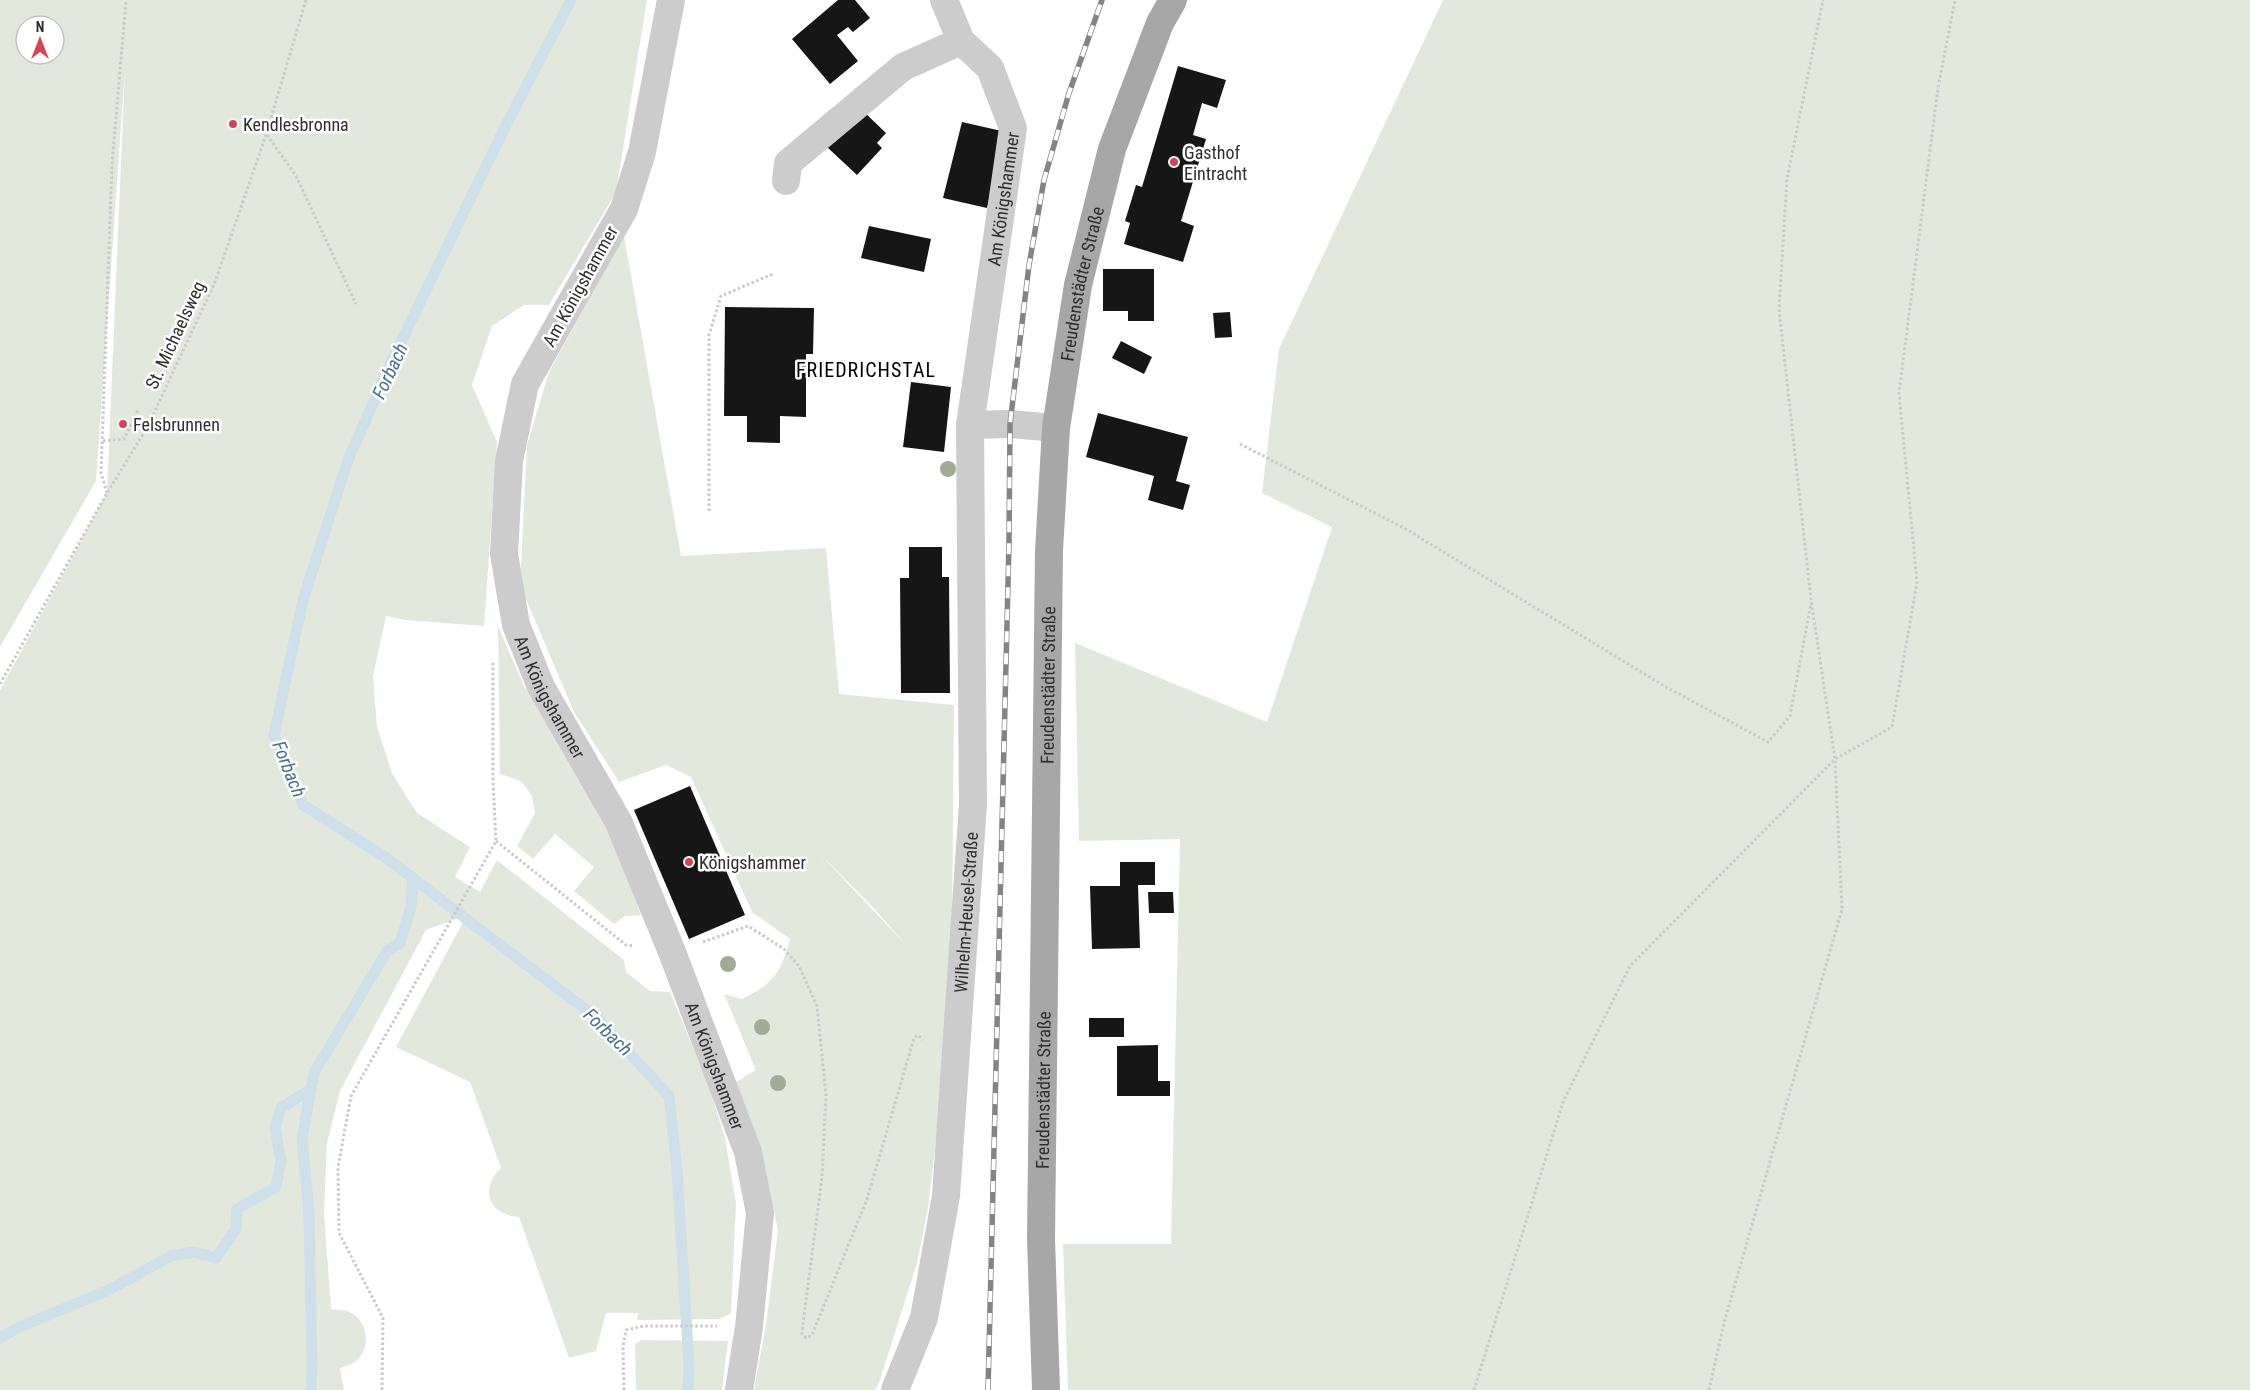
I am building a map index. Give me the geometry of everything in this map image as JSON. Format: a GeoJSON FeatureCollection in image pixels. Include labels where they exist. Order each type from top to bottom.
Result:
{"type":"FeatureCollection","features":[{"type":"Feature","properties":{"kind":"main road","name":"Freudenstädter Straße"},"geometry":{"type":"LineString","coordinates":[[1046,1390],[1041,1199],[1049,552],[1056,428],[1078,285],[1112,149],[1160,23],[1173,0]]}},
{"type":"Feature","properties":{"kind":"street","name":"Am Königshammer"},"geometry":{"type":"LineString","coordinates":[[671,0],[642,152],[624,209],[525,384],[509,462],[504,554],[516,625],[541,686],[619,823],[672,952],[748,1152],[760,1214],[749,1327],[740,1390]]}},
{"type":"Feature","properties":{"kind":"street"},"geometry":{"type":"LineString","coordinates":[[786,181],[788,163],[903,66],[961,41],[944,0]]}},
{"type":"Feature","properties":{"kind":"street","name":"Am Königshammer"},"geometry":{"type":"LineString","coordinates":[[961,41],[990,68],[1013,128],[970,426]]}},
{"type":"Feature","properties":{"kind":"street"},"geometry":{"type":"LineString","coordinates":[[970,426],[1010,424],[1056,428]]}},
{"type":"Feature","properties":{"kind":"street","name":"Wilhelm-Heusel-Straße"},"geometry":{"type":"LineString","coordinates":[[895,1390],[924,1318],[946,1196],[973,804],[970,426]]}},
{"type":"Feature","properties":{"kind":"path"},"geometry":{"type":"LineString","coordinates":[[106,493],[101,473],[112,164],[126,0]]}},
{"type":"Feature","properties":{"kind":"path","name":"St. Michaelsweg"},"geometry":{"type":"LineString","coordinates":[[0,684],[106,493],[147,428],[215,282],[266,135],[306,0]]}},
{"type":"Feature","properties":{"kind":"path"},"geometry":{"type":"LineString","coordinates":[[1709,1390],[1727,1314],[1842,909],[1835,759],[1812,600],[1779,309],[1787,179],[1823,0]]}},
{"type":"Feature","properties":{"kind":"path"},"geometry":{"type":"LineString","coordinates":[[1474,1390],[1563,1102],[1630,966],[1835,759],[1892,727],[1917,582],[1899,393],[1938,88],[1955,0]]}},
{"type":"Feature","properties":{"kind":"path"},"geometry":{"type":"LineString","coordinates":[[266,135],[296,176],[356,304]]}},
{"type":"Feature","properties":{"kind":"path"},"geometry":{"type":"LineString","coordinates":[[709,511],[709,335],[721,296],[773,274]]}},
{"type":"Feature","properties":{"kind":"path"},"geometry":{"type":"LineString","coordinates":[[102,441],[124,439],[138,410]]}},
{"type":"Feature","properties":{"kind":"path"},"geometry":{"type":"LineString","coordinates":[[1240,444],[1404,528],[1666,686],[1768,742],[1790,716],[1812,600]]}},
{"type":"Feature","properties":{"kind":"path"},"geometry":{"type":"LineString","coordinates":[[382,1390],[383,1318],[339,1233],[338,1167],[351,1096],[496,841],[493,782],[493,654]]}},
{"type":"Feature","properties":{"kind":"path"},"geometry":{"type":"LineString","coordinates":[[496,841],[626,945],[672,952],[748,926],[784,949],[799,966],[817,1006],[826,1095],[822,1178],[802,1334],[806,1338],[812,1335],[867,1199],[910,1049],[914,1038],[918,1035],[923,1038],[922,1046]]}},
{"type":"Feature","properties":{"kind":"path"},"geometry":{"type":"LineString","coordinates":[[624,1390],[623,1347],[626,1330],[644,1326],[725,1326]]}},
{"type":"Feature","properties":{"kind":"shaded area"},"geometry":{"type":"Polygon","coordinates":[[[0,0],[647,0],[616,192],[549,305],[524,305],[492,326],[472,385],[497,442],[484,626],[405,620],[386,616],[373,676],[377,727],[392,773],[417,813],[470,847],[455,877],[480,892],[497,860],[624,960],[626,972],[650,991],[670,992],[707,1081],[725,1138],[736,1203],[731,1313],[719,1319],[637,1320],[638,1313],[606,1313],[596,1351],[569,1358],[519,1217],[500,1211],[490,1200],[490,1184],[501,1168],[470,1082],[396,1047],[467,915],[426,930],[340,1091],[327,1143],[324,1212],[331,1309],[345,1310],[354,1315],[360,1320],[366,1334],[366,1342],[361,1356],[352,1364],[340,1368],[344,1390],[0,1390],[0,690],[107,493],[125,69],[96,481],[0,647],[0,0]]]}},
{"type":"Feature","properties":{"kind":"shaded area"},"geometry":{"type":"Polygon","coordinates":[[[1443,0],[2250,0],[2250,1390],[1068,1390],[1063,1244],[1171,1244],[1180,839],[1079,841],[1075,643],[1267,722],[1332,527],[1262,493],[1279,349],[1443,0]]]}},
{"type":"Feature","properties":{"kind":"shaded area"},"geometry":{"type":"Polygon","coordinates":[[[624,236],[681,556],[826,548],[839,694],[954,705],[952,938],[943,1081],[928,1208],[917,1263],[880,1380],[875,1390],[754,1390],[766,1324],[778,1231],[765,1168],[736,1082],[756,1070],[724,994],[742,999],[769,982],[775,976],[783,961],[790,939],[752,912],[691,777],[666,765],[619,782],[574,712],[520,585],[527,445],[549,372],[624,236]],[[817,851],[905,944],[872,906],[817,851]]]}},
{"type":"Feature","properties":{"kind":"shaded area"},"geometry":{"type":"Polygon","coordinates":[[[498,626],[523,684],[614,843],[641,915],[625,916],[614,924],[574,891],[594,867],[555,834],[533,859],[517,846],[535,813],[532,796],[521,781],[500,774],[498,626]]]}},
{"type":"Feature","properties":{"kind":"shaded area"},"geometry":{"type":"Polygon","coordinates":[[[642,1340],[728,1341],[722,1390],[636,1390],[635,1344],[642,1340]]]}},
{"type":"Feature","properties":{"kind":"building"},"geometry":{"type":"Polygon","coordinates":[[[838,0],[855,0],[870,18],[853,32],[848,27],[837,35],[858,61],[830,84],[792,39],[838,0]]]}},
{"type":"Feature","properties":{"kind":"building","name":"Gasthof Eintracht"},"geometry":{"type":"Polygon","coordinates":[[[1178,66],[1226,80],[1217,108],[1202,103],[1193,135],[1206,139],[1181,221],[1194,226],[1183,262],[1124,244],[1130,223],[1125,221],[1136,185],[1142,187],[1178,66]]]}},
{"type":"Feature","properties":{"kind":"building"},"geometry":{"type":"Polygon","coordinates":[[[862,110],[886,133],[877,143],[882,148],[857,175],[827,147],[862,110]]]}},
{"type":"Feature","properties":{"kind":"building"},"geometry":{"type":"Polygon","coordinates":[[[962,122],[1006,132],[987,208],[943,198],[962,122]]]}},
{"type":"Feature","properties":{"kind":"building"},"geometry":{"type":"Polygon","coordinates":[[[869,226],[931,239],[924,272],[861,258],[869,226]]]}},
{"type":"Feature","properties":{"kind":"building"},"geometry":{"type":"Polygon","coordinates":[[[1103,269],[1154,269],[1154,321],[1128,321],[1128,311],[1103,311],[1103,269]]]}},
{"type":"Feature","properties":{"kind":"building"},"geometry":{"type":"Polygon","coordinates":[[[725,307],[814,308],[813,354],[806,354],[806,417],[780,416],[780,443],[747,442],[747,416],[724,416],[725,307]]]}},
{"type":"Feature","properties":{"kind":"building"},"geometry":{"type":"Polygon","coordinates":[[[1230,312],[1232,337],[1215,338],[1213,313],[1230,312]]]}},
{"type":"Feature","properties":{"kind":"building"},"geometry":{"type":"Polygon","coordinates":[[[1121,341],[1152,357],[1144,374],[1112,358],[1121,341]]]}},
{"type":"Feature","properties":{"kind":"building"},"geometry":{"type":"Polygon","coordinates":[[[911,382],[951,387],[944,452],[903,447],[911,382]]]}},
{"type":"Feature","properties":{"kind":"building"},"geometry":{"type":"Polygon","coordinates":[[[1098,413],[1188,437],[1176,481],[1190,485],[1183,510],[1148,500],[1154,476],[1086,457],[1098,413]]]}},
{"type":"Feature","properties":{"kind":"building"},"geometry":{"type":"Polygon","coordinates":[[[909,547],[942,547],[942,577],[949,577],[950,693],[901,693],[900,578],[909,578],[909,547]]]}},
{"type":"Feature","properties":{"kind":"building","name":"Königshammer"},"geometry":{"type":"Polygon","coordinates":[[[690,786],[745,915],[689,939],[634,810],[690,786]]]}},
{"type":"Feature","properties":{"kind":"building"},"geometry":{"type":"Polygon","coordinates":[[[1120,862],[1155,862],[1155,885],[1138,885],[1140,948],[1092,949],[1090,886],[1120,886],[1120,862]]]}},
{"type":"Feature","properties":{"kind":"building"},"geometry":{"type":"Polygon","coordinates":[[[1148,892],[1173,892],[1174,913],[1149,913],[1148,892]]]}},
{"type":"Feature","properties":{"kind":"building"},"geometry":{"type":"Polygon","coordinates":[[[1089,1018],[1124,1018],[1124,1037],[1089,1037],[1089,1018]]]}},
{"type":"Feature","properties":{"kind":"building"},"geometry":{"type":"Polygon","coordinates":[[[1158,1045],[1158,1081],[1170,1081],[1170,1096],[1117,1096],[1117,1046],[1158,1045]]]}},
{"type":"Feature","properties":{"kind":"waterway","name":"Forbach"},"geometry":{"type":"LineString","coordinates":[[571,0],[506,125],[389,367],[348,460],[303,600],[274,735],[303,805],[385,857],[598,1019],[669,1096],[677,1170],[689,1365],[688,1390]]}},
{"type":"Feature","properties":{"kind":"waterway"},"geometry":{"type":"LineString","coordinates":[[311,1390],[309,1212],[302,1139],[314,1073],[387,951],[400,943],[411,907],[413,878]]}},
{"type":"Feature","properties":{"kind":"waterway"},"geometry":{"type":"LineString","coordinates":[[0,1338],[17,1328],[109,1290],[171,1256],[194,1252],[216,1258],[236,1229],[237,1209],[276,1187],[281,1161],[275,1128],[281,1108],[311,1089]]}},
{"type":"Feature","properties":{"kind":"railway"},"geometry":{"type":"LineString","coordinates":[[988,1390],[1009,543],[1010,424],[1029,265],[1044,180],[1069,93],[1102,0]]}},
{"type":"Feature","properties":{"kind":"place","name":"Kendlesbronna"},"geometry":{"type":"Point","coordinates":[233,124]}},
{"type":"Feature","properties":{"kind":"place","name":"Gasthof Eintracht"},"geometry":{"type":"Point","coordinates":[1174,162]}},
{"type":"Feature","properties":{"kind":"place","name":"Felsbrunnen"},"geometry":{"type":"Point","coordinates":[123,424]}},
{"type":"Feature","properties":{"kind":"place","name":"Königshammer"},"geometry":{"type":"Point","coordinates":[689,862]}},
{"type":"Feature","properties":{"kind":"district","name":"FRIEDRICHSTAL"},"geometry":{"type":"Point","coordinates":[866,370]}}]}
